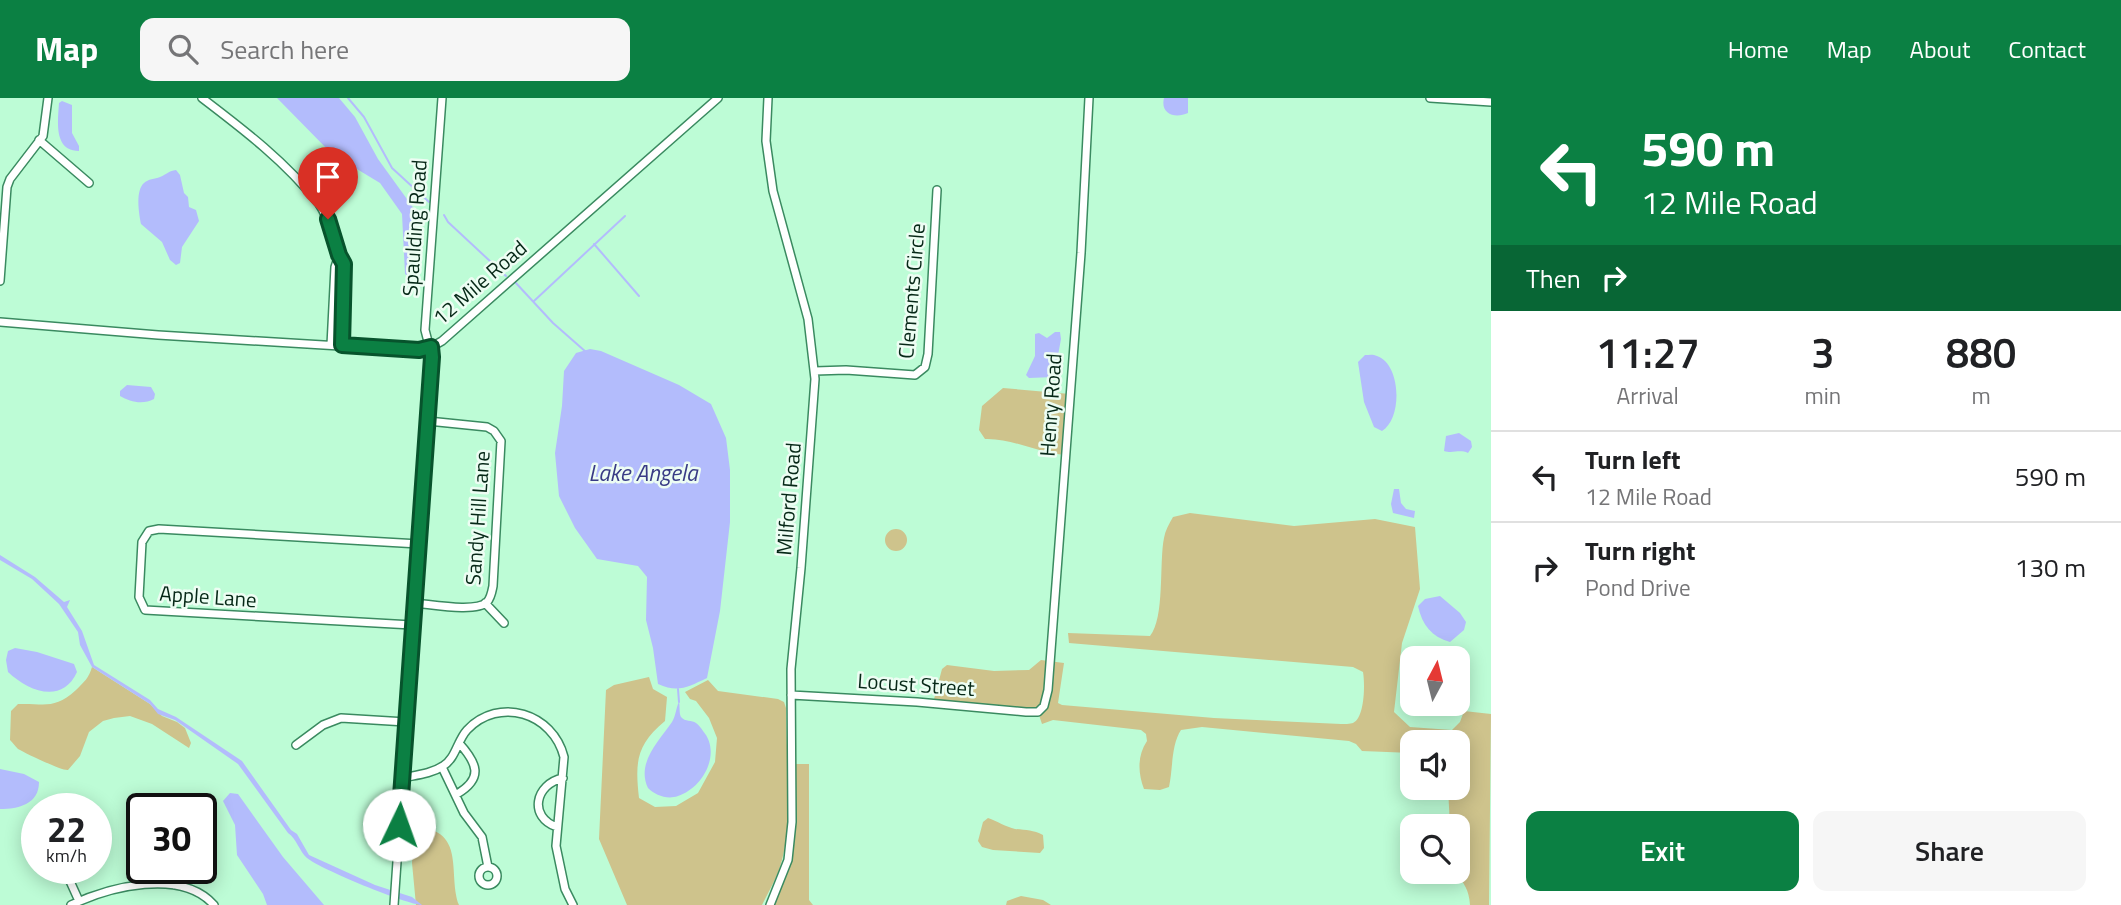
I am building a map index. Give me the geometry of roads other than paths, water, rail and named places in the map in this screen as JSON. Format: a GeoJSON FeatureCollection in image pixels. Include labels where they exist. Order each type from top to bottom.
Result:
{"type":"FeatureCollection","features":[{"type":"Feature","properties":{"kind":"street"},"geometry":{"type":"LineString","coordinates":[[0,281],[7,187],[39,140],[46,122],[48,98]]}},
{"type":"Feature","properties":{"kind":"street"},"geometry":{"type":"LineString","coordinates":[[202,98],[258,140],[318,204],[333,231],[344,264],[342,345]]}},
{"type":"Feature","properties":{"kind":"street","name":"Spaulding Road"},"geometry":{"type":"LineString","coordinates":[[394,905],[428,421],[431,347],[425,321],[442,98]]}},
{"type":"Feature","properties":{"kind":"street","name":"12 Mile Road"},"geometry":{"type":"LineString","coordinates":[[0,322],[331,345],[419,350],[431,347],[442,341],[718,98]]}},
{"type":"Feature","properties":{"kind":"street","name":"Milford Road"},"geometry":{"type":"LineString","coordinates":[[768,98],[766,141],[773,191],[808,319],[815,371],[809,473],[791,668],[792,822],[785,868],[769,905]]}},
{"type":"Feature","properties":{"kind":"street","name":"Henry Road"},"geometry":{"type":"LineString","coordinates":[[1038,712],[1044,706],[1048,690],[1081,253],[1089,98]]}},
{"type":"Feature","properties":{"kind":"street"},"geometry":{"type":"LineString","coordinates":[[1430,98],[1491,102]]}},
{"type":"Feature","properties":{"kind":"street"},"geometry":{"type":"LineString","coordinates":[[39,140],[89,183]]}},
{"type":"Feature","properties":{"kind":"street","name":"Clements Circle"},"geometry":{"type":"LineString","coordinates":[[815,371],[846,370],[909,375],[923,370],[928,354],[937,190]]}},
{"type":"Feature","properties":{"kind":"street"},"geometry":{"type":"LineString","coordinates":[[331,345],[335,267],[339,255]]}},
{"type":"Feature","properties":{"kind":"street"},"geometry":{"type":"LineString","coordinates":[[334,305],[344,305]]}},
{"type":"Feature","properties":{"kind":"street","name":"Sandy Hill Lane"},"geometry":{"type":"LineString","coordinates":[[414,603],[466,607],[485,603],[493,586],[501,441],[494,431],[487,427],[428,421]]}},
{"type":"Feature","properties":{"kind":"street","name":"Apple Lane"},"geometry":{"type":"LineString","coordinates":[[412,625],[145,610],[139,597],[142,542],[149,531],[159,529],[419,544]]}},
{"type":"Feature","properties":{"kind":"street"},"geometry":{"type":"LineString","coordinates":[[485,603],[503,623]]}},
{"type":"Feature","properties":{"kind":"street","name":"Locust Street"},"geometry":{"type":"LineString","coordinates":[[791,695],[1038,712]]}},
{"type":"Feature","properties":{"kind":"street"},"geometry":{"type":"LineString","coordinates":[[402,778],[433,772],[442,767],[452,758],[467,729],[478,721],[505,711],[538,719],[550,729],[562,747],[564,766],[556,846],[565,889],[573,905]]}},
{"type":"Feature","properties":{"kind":"street"},"geometry":{"type":"LineString","coordinates":[[296,745],[323,725],[341,719],[406,722]]}},
{"type":"Feature","properties":{"kind":"street"},"geometry":{"type":"LineString","coordinates":[[457,794],[470,784],[476,768],[472,757],[459,743]]}},
{"type":"Feature","properties":{"kind":"street"},"geometry":{"type":"LineString","coordinates":[[442,767],[464,813],[482,838],[488,867]]}},
{"type":"Feature","properties":{"kind":"street"},"geometry":{"type":"LineString","coordinates":[[557,827],[551,825],[543,816],[539,799],[542,789],[553,780],[563,778]]}},
{"type":"Feature","properties":{"kind":"street"},"geometry":{"type":"LineString","coordinates":[[69,884],[75,903],[127,887],[174,885],[196,891],[214,905]]}},
{"type":"Feature","properties":{"kind":"water"},"geometry":{"type":"Polygon","coordinates":[[[277,98],[339,98],[355,117],[378,159],[417,213],[411,278],[405,274],[402,214],[380,183],[332,154],[277,98]]]}},
{"type":"Feature","properties":{"kind":"water"},"geometry":{"type":"Polygon","coordinates":[[[1164,98],[1188,98],[1188,113],[1170,114],[1164,108],[1164,98]]]}},
{"type":"Feature","properties":{"kind":"water"},"geometry":{"type":"Polygon","coordinates":[[[62,101],[72,105],[72,133],[79,151],[71,150],[61,140],[58,118],[59,103],[62,101]]]}},
{"type":"Feature","properties":{"kind":"water"},"geometry":{"type":"Polygon","coordinates":[[[176,170],[188,197],[189,207],[196,210],[199,221],[182,247],[180,263],[176,265],[170,260],[162,242],[141,224],[138,203],[139,191],[144,183],[176,170]]]}},
{"type":"Feature","properties":{"kind":"water"},"geometry":{"type":"Polygon","coordinates":[[[1060,332],[1061,339],[1054,377],[1029,378],[1026,375],[1035,356],[1035,334],[1039,333],[1047,338],[1060,332]]]}},
{"type":"Feature","properties":{"kind":"water","name":"Lake Angela"},"geometry":{"type":"Polygon","coordinates":[[[590,349],[601,351],[679,385],[711,404],[726,438],[730,470],[730,522],[720,611],[707,678],[688,686],[671,688],[658,684],[646,620],[647,577],[638,566],[597,559],[575,528],[559,496],[555,453],[564,371],[576,353],[590,349]]]}},
{"type":"Feature","properties":{"kind":"water"},"geometry":{"type":"Polygon","coordinates":[[[1365,355],[1376,355],[1385,361],[1395,380],[1396,404],[1389,424],[1382,431],[1374,427],[1364,402],[1358,362],[1365,355]]]}},
{"type":"Feature","properties":{"kind":"water"},"geometry":{"type":"Polygon","coordinates":[[[127,385],[151,387],[155,394],[154,399],[141,402],[120,396],[120,391],[127,385]]]}},
{"type":"Feature","properties":{"kind":"water"},"geometry":{"type":"Polygon","coordinates":[[[1459,433],[1471,441],[1472,447],[1468,453],[1444,451],[1446,436],[1459,433]]]}},
{"type":"Feature","properties":{"kind":"water"},"geometry":{"type":"Polygon","coordinates":[[[1394,489],[1399,489],[1401,503],[1406,509],[1415,511],[1414,518],[1393,513],[1391,504],[1394,489]]]}},
{"type":"Feature","properties":{"kind":"water"},"geometry":{"type":"Polygon","coordinates":[[[0,555],[35,577],[64,602],[70,600],[67,607],[82,631],[94,665],[242,761],[291,830],[297,834],[309,855],[375,885],[412,897],[422,905],[364,886],[307,858],[238,764],[175,720],[158,714],[150,704],[92,667],[80,645],[78,632],[59,604],[32,579],[0,560],[0,555]]]}},
{"type":"Feature","properties":{"kind":"water"},"geometry":{"type":"Polygon","coordinates":[[[1440,596],[1460,613],[1466,622],[1464,630],[1450,642],[1429,629],[1418,606],[1425,599],[1440,596]]]}},
{"type":"Feature","properties":{"kind":"water"},"geometry":{"type":"Polygon","coordinates":[[[15,648],[74,664],[77,672],[63,689],[44,692],[35,689],[8,672],[8,651],[15,648]]]}},
{"type":"Feature","properties":{"kind":"water"},"geometry":{"type":"Polygon","coordinates":[[[679,702],[681,717],[697,724],[708,740],[710,759],[702,778],[695,786],[678,796],[666,797],[648,788],[645,770],[651,753],[673,720],[679,702]]]}},
{"type":"Feature","properties":{"kind":"water"},"geometry":{"type":"Polygon","coordinates":[[[0,769],[24,774],[39,782],[37,793],[21,793],[21,806],[0,809],[0,769]]]}},
{"type":"Feature","properties":{"kind":"water"},"geometry":{"type":"Polygon","coordinates":[[[230,793],[238,794],[283,857],[324,905],[267,905],[263,894],[237,855],[235,825],[223,801],[230,793]]]}},
{"type":"Feature","properties":{"kind":"waterway"},"geometry":{"type":"LineString","coordinates":[[348,98],[364,117],[392,168],[429,202]]}},
{"type":"Feature","properties":{"kind":"waterway"},"geometry":{"type":"LineString","coordinates":[[444,215],[448,222],[506,276]]}},
{"type":"Feature","properties":{"kind":"waterway"},"geometry":{"type":"LineString","coordinates":[[534,301],[625,216]]}},
{"type":"Feature","properties":{"kind":"waterway"},"geometry":{"type":"LineString","coordinates":[[594,244],[639,296]]}},
{"type":"Feature","properties":{"kind":"waterway"},"geometry":{"type":"LineString","coordinates":[[515,282],[553,323],[586,352]]}},
{"type":"Feature","properties":{"kind":"waterway"},"geometry":{"type":"LineString","coordinates":[[678,689],[679,702]]}}]}
